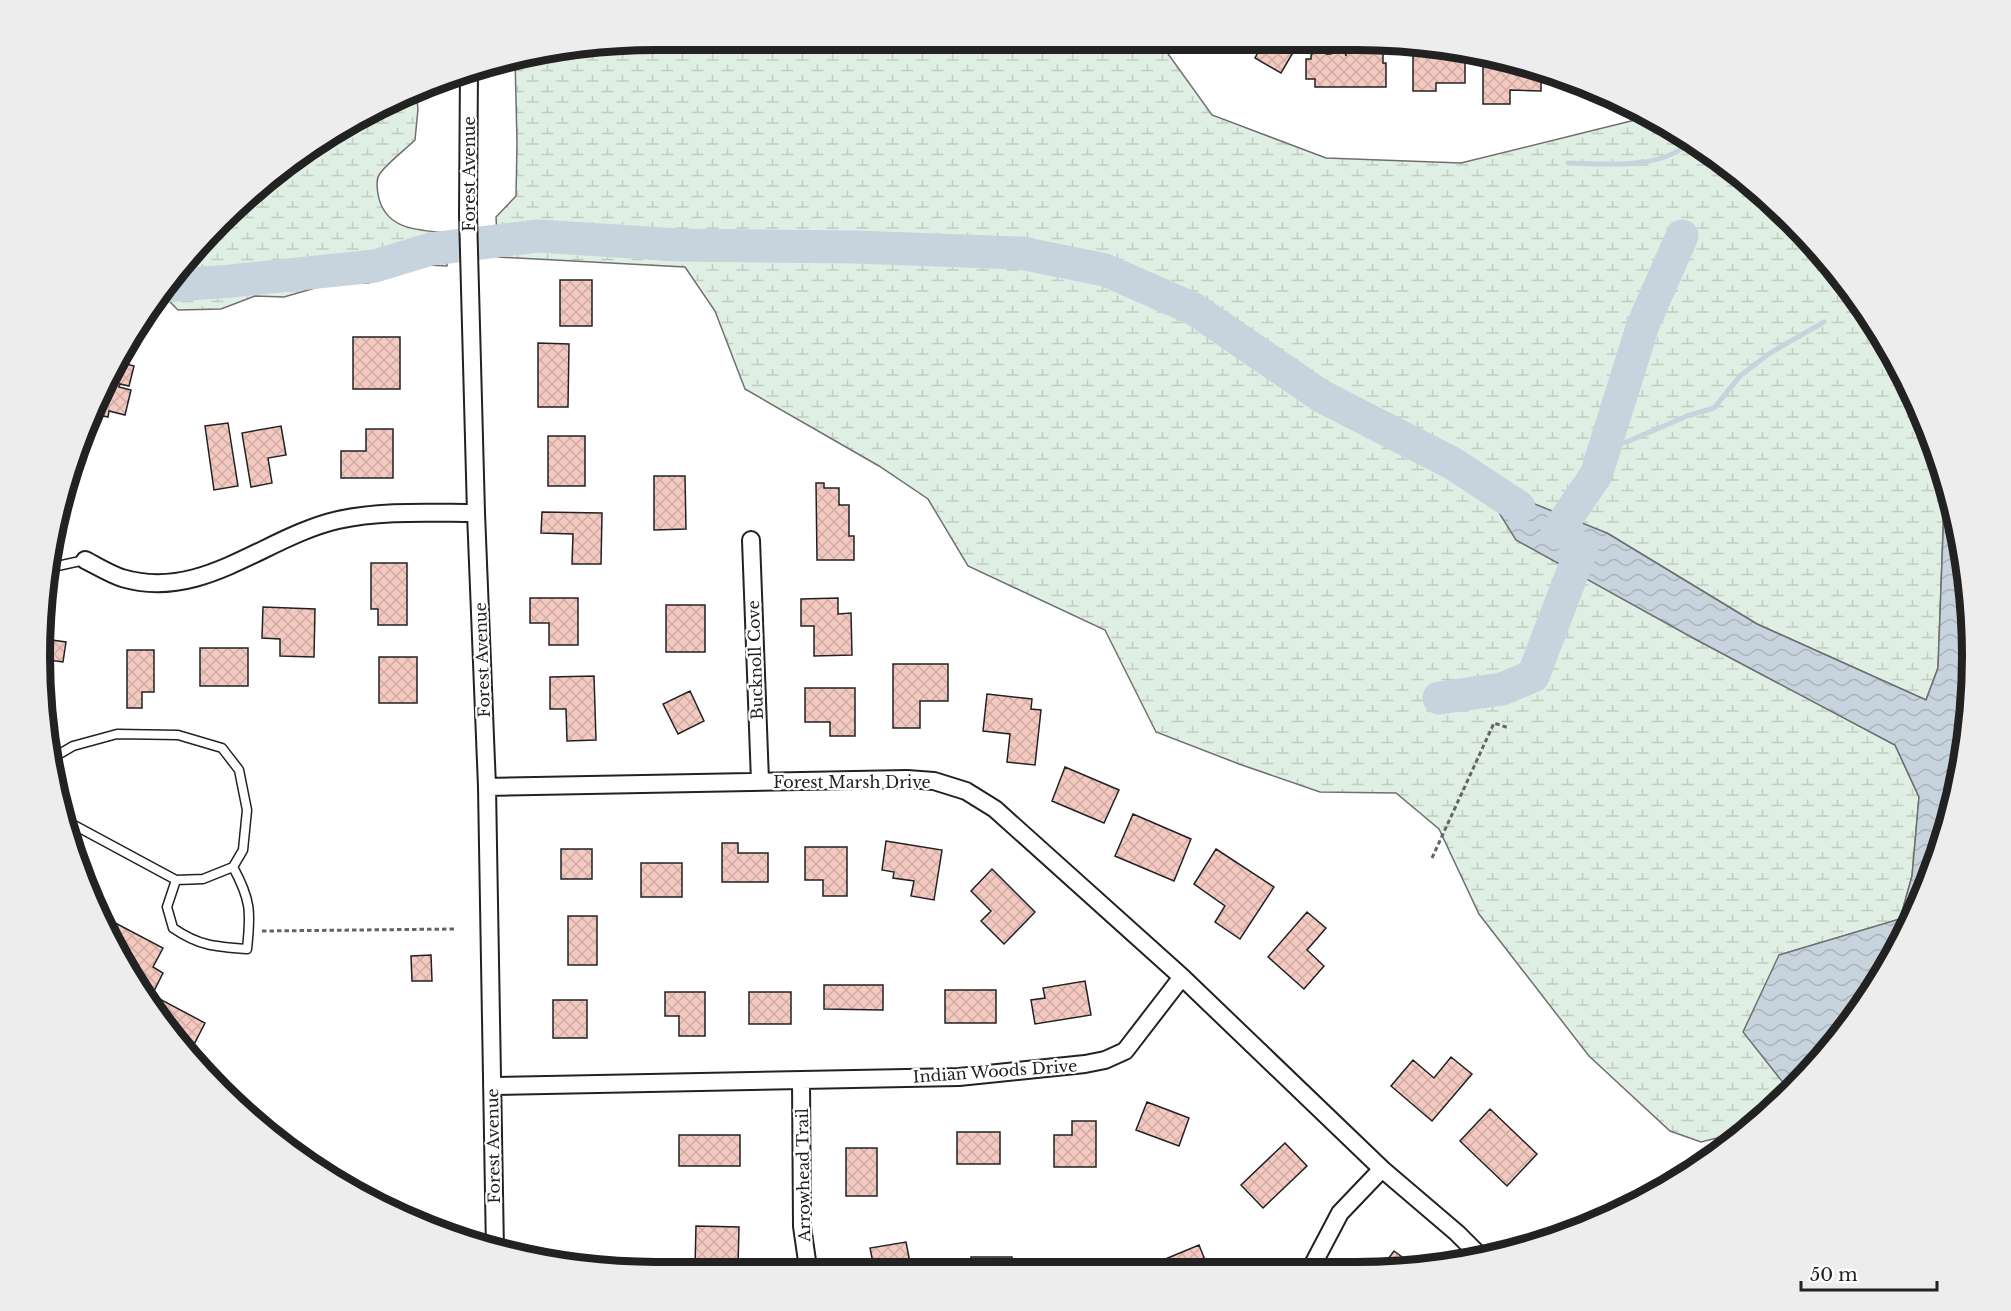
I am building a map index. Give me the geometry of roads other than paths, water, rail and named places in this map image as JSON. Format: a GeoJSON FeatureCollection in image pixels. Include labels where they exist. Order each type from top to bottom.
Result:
{"type":"FeatureCollection","features":[{"type":"Feature","properties":{"kind":"street","name":"Forest Avenue"},"geometry":{"type":"LineString","coordinates":[[469,79],[468,214],[476,513],[487,787],[495,1240]]}},
{"type":"Feature","properties":{"kind":"street"},"geometry":{"type":"LineString","coordinates":[[85,560],[121,577],[152,584],[186,581],[218,572],[284,539],[340,519],[379,515],[476,513]]}},
{"type":"Feature","properties":{"kind":"street","name":"Bucknoll Cove"},"geometry":{"type":"LineString","coordinates":[[751,540],[760,781]]}},
{"type":"Feature","properties":{"kind":"street","name":"Forest Marsh Drive"},"geometry":{"type":"LineString","coordinates":[[487,787],[907,779],[934,781],[966,791],[995,809],[1182,977]]}},
{"type":"Feature","properties":{"kind":"street"},"geometry":{"type":"LineString","coordinates":[[1182,977],[1382,1169],[1474,1250]]}},
{"type":"Feature","properties":{"kind":"street","name":"Indian Woods Drive"},"geometry":{"type":"LineString","coordinates":[[492,1086],[959,1077],[1085,1064],[1105,1060],[1125,1051],[1182,977]]}},
{"type":"Feature","properties":{"kind":"street","name":"Arrowhead Trail"},"geometry":{"type":"LineString","coordinates":[[801,1081],[802,1226],[807,1262]]}},
{"type":"Feature","properties":{"kind":"street"},"geometry":{"type":"LineString","coordinates":[[1314,1262],[1340,1213],[1382,1169]]}},
{"type":"Feature","properties":{"kind":"lane"},"geometry":{"type":"LineString","coordinates":[[57,566],[85,560]]}},
{"type":"Feature","properties":{"kind":"lane"},"geometry":{"type":"LineString","coordinates":[[58,755],[73,746],[117,734],[178,735],[222,748],[239,770],[247,810],[243,850],[234,867],[203,879],[176,880],[74,825]]}},
{"type":"Feature","properties":{"kind":"lane"},"geometry":{"type":"LineString","coordinates":[[176,880],[167,907],[173,928],[192,940],[218,947],[247,949],[250,920],[246,891],[234,867]]}},
{"type":"Feature","properties":{"kind":"water"},"geometry":{"type":"Polygon","coordinates":[[[1480,482],[1607,533],[1757,624],[1926,700],[1938,668],[1944,511],[1956,576],[1962,656],[1956,735],[1941,812],[1915,887],[1899,924],[1880,958],[1836,1024],[1784,1084],[1743,1032],[1779,955],[1900,919],[1912,876],[1919,797],[1895,745],[1693,638],[1516,540],[1480,482]]]}},
{"type":"Feature","properties":{"kind":"waterway"},"geometry":{"type":"LineString","coordinates":[[1568,163],[1631,164],[1663,158],[1684,147]]}},
{"type":"Feature","properties":{"kind":"waterway"},"geometry":{"type":"LineString","coordinates":[[177,285],[375,266],[431,249],[538,236],[679,245],[855,247],[1021,253],[1105,270],[1194,309],[1321,396],[1452,463],[1519,507]]}},
{"type":"Feature","properties":{"kind":"waterway"},"geometry":{"type":"LineString","coordinates":[[1557,532],[1596,475],[1643,325],[1682,236]]}},
{"type":"Feature","properties":{"kind":"waterway"},"geometry":{"type":"LineString","coordinates":[[1605,449],[1687,416],[1714,408],[1740,376],[1770,353],[1824,322]]}},
{"type":"Feature","properties":{"kind":"waterway"},"geometry":{"type":"LineString","coordinates":[[1439,698],[1502,689],[1533,676],[1582,548]]}}]}
